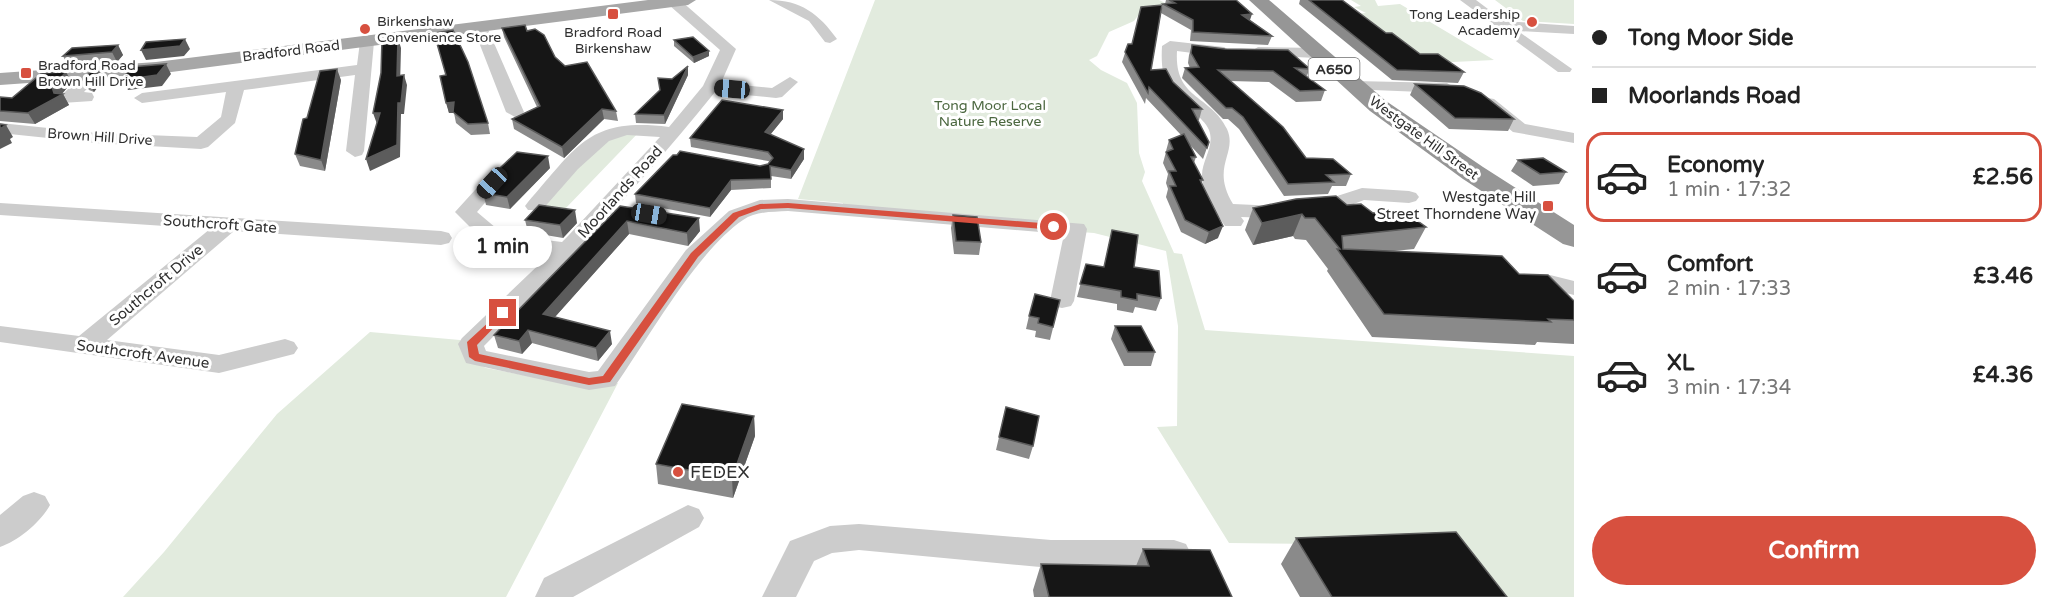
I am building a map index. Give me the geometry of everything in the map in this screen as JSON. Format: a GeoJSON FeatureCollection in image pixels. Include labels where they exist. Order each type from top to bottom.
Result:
{"type":"FeatureCollection","features":[{"type":"Feature","properties":{"kind":"highway","name":"Westgate Hill Street"},"geometry":{"type":"LineString","coordinates":[[1257,0],[1354,86],[1414,133],[1574,237]]}},
{"type":"Feature","properties":{"kind":"main road","name":"Bradford Road"},"geometry":{"type":"LineString","coordinates":[[0,78],[156,68],[681,1]]}},
{"type":"Feature","properties":{"kind":"street"},"geometry":{"type":"LineString","coordinates":[[776,0],[814,18],[830,39]]}},
{"type":"Feature","properties":{"kind":"street"},"geometry":{"type":"LineString","coordinates":[[1467,0],[1563,69]]}},
{"type":"Feature","properties":{"kind":"street","name":"Moorlands Road"},"geometry":{"type":"LineString","coordinates":[[681,1],[729,49],[711,87],[609,207],[471,344],[475,357],[589,381],[606,380],[694,255],[736,215],[760,206],[788,205],[1076,229],[1062,301]]}},
{"type":"Feature","properties":{"kind":"street"},"geometry":{"type":"LineString","coordinates":[[1500,25],[1574,30]]}},
{"type":"Feature","properties":{"kind":"street"},"geometry":{"type":"LineString","coordinates":[[480,27],[515,112]]}},
{"type":"Feature","properties":{"kind":"street"},"geometry":{"type":"LineString","coordinates":[[1316,53],[1222,52],[1171,37],[1168,70],[1173,81],[1219,132],[1221,144],[1212,177],[1230,215],[1318,211],[1362,194],[1409,197]]}},
{"type":"Feature","properties":{"kind":"street"},"geometry":{"type":"LineString","coordinates":[[350,147],[365,69],[367,42]]}},
{"type":"Feature","properties":{"kind":"street"},"geometry":{"type":"LineString","coordinates":[[152,98],[365,69]]}},
{"type":"Feature","properties":{"kind":"street"},"geometry":{"type":"LineString","coordinates":[[1406,70],[1428,87]]}},
{"type":"Feature","properties":{"kind":"street"},"geometry":{"type":"LineString","coordinates":[[86,97],[68,99],[94,72]]}},
{"type":"Feature","properties":{"kind":"street"},"geometry":{"type":"LineString","coordinates":[[711,87],[779,98],[790,82]]}},
{"type":"Feature","properties":{"kind":"street"},"geometry":{"type":"LineString","coordinates":[[201,143],[229,119],[236,86]]}},
{"type":"Feature","properties":{"kind":"street"},"geometry":{"type":"LineString","coordinates":[[1354,86],[1428,87],[1467,92],[1519,128],[1574,138]]}},
{"type":"Feature","properties":{"kind":"street","name":"Brown Hill Drive"},"geometry":{"type":"LineString","coordinates":[[0,128],[96,138],[222,144]]}},
{"type":"Feature","properties":{"kind":"street","name":"Moorlands Road"},"geometry":{"type":"LineString","coordinates":[[535,206],[588,149],[613,132],[641,130],[673,133]]}},
{"type":"Feature","properties":{"kind":"street"},"geometry":{"type":"LineString","coordinates":[[660,149],[682,153]]}},
{"type":"Feature","properties":{"kind":"street","name":"Moorlands Road"},"geometry":{"type":"LineString","coordinates":[[492,183],[465,212],[500,236],[566,249]]}},
{"type":"Feature","properties":{"kind":"street"},"geometry":{"type":"LineString","coordinates":[[609,207],[631,210]]}},
{"type":"Feature","properties":{"kind":"street","name":"Southcroft Gate"},"geometry":{"type":"LineString","coordinates":[[0,209],[228,225],[388,229],[441,238]]}},
{"type":"Feature","properties":{"kind":"street","name":"Southcroft Drive"},"geometry":{"type":"LineString","coordinates":[[84,345],[228,225]]}},
{"type":"Feature","properties":{"kind":"street"},"geometry":{"type":"LineString","coordinates":[[1550,282],[1574,288]]}},
{"type":"Feature","properties":{"kind":"street","name":"Southcroft Avenue"},"geometry":{"type":"LineString","coordinates":[[0,334],[219,364],[287,347]]}},
{"type":"Feature","properties":{"kind":"street"},"geometry":{"type":"LineString","coordinates":[[0,534],[34,505]]}},
{"type":"Feature","properties":{"kind":"street"},"geometry":{"type":"LineString","coordinates":[[552,597],[556,589],[688,518]]}},
{"type":"Feature","properties":{"kind":"street"},"geometry":{"type":"LineString","coordinates":[[779,597],[801,551],[830,540],[859,537],[1051,554],[1205,554]]}},
{"type":"Feature","properties":{"kind":"green space","name":"Tong Moor Local Nature Reserve"},"geometry":{"type":"Polygon","coordinates":[[[875,0],[1159,0],[1167,4],[1140,13],[1134,21],[1109,32],[1097,56],[1089,60],[1101,70],[1127,83],[1137,103],[1139,153],[1145,172],[1142,181],[1174,253],[1182,254],[1205,330],[1574,356],[1574,597],[1469,597],[1430,545],[1229,543],[1157,427],[1177,426],[1178,326],[1166,251],[1094,233],[841,214],[843,203],[798,199],[875,0]]]}},
{"type":"Feature","properties":{"kind":"green space"},"geometry":{"type":"Polygon","coordinates":[[[1351,0],[1375,0],[1378,6],[1400,4],[1494,60],[1433,63],[1355,14],[1366,13],[1354,7],[1361,6],[1351,0]]]}},
{"type":"Feature","properties":{"kind":"green space"},"geometry":{"type":"Polygon","coordinates":[[[1495,0],[1574,0],[1574,24],[1523,21],[1495,0]]]}},
{"type":"Feature","properties":{"kind":"green space"},"geometry":{"type":"Polygon","coordinates":[[[641,130],[564,210],[535,206],[613,132],[641,130]]]}},
{"type":"Feature","properties":{"kind":"green space"},"geometry":{"type":"Polygon","coordinates":[[[370,332],[460,340],[465,358],[486,368],[587,387],[618,383],[506,597],[123,597],[164,552],[277,414],[370,332]]]}},
{"type":"Feature","properties":{"kind":"building"},"geometry":{"type":"Polygon","coordinates":[[[1169,0],[1236,0],[1252,14],[1242,15],[1272,36],[1193,32],[1193,20],[1163,4],[1175,3],[1169,0]]]}},
{"type":"Feature","properties":{"kind":"building"},"geometry":{"type":"Polygon","coordinates":[[[1309,0],[1342,0],[1386,33],[1392,33],[1420,54],[1438,54],[1464,72],[1397,70],[1309,0]]]}},
{"type":"Feature","properties":{"kind":"building"},"geometry":{"type":"Polygon","coordinates":[[[1162,5],[1151,70],[1166,69],[1173,82],[1202,109],[1192,109],[1209,142],[1207,148],[1149,87],[1148,93],[1125,52],[1128,44],[1132,44],[1141,7],[1162,5]]]}},
{"type":"Feature","properties":{"kind":"building"},"geometry":{"type":"Polygon","coordinates":[[[525,25],[527,31],[535,29],[544,35],[555,57],[565,66],[587,62],[616,111],[602,109],[562,147],[512,119],[540,106],[502,28],[525,25]]]}},
{"type":"Feature","properties":{"kind":"building"},"geometry":{"type":"Polygon","coordinates":[[[453,30],[468,62],[488,123],[468,124],[453,112],[454,102],[446,103],[440,76],[446,75],[434,33],[453,30]]]}},
{"type":"Feature","properties":{"kind":"building"},"geometry":{"type":"Polygon","coordinates":[[[693,37],[709,51],[693,57],[674,40],[693,37]]]}},
{"type":"Feature","properties":{"kind":"building"},"geometry":{"type":"Polygon","coordinates":[[[398,38],[397,76],[404,75],[401,103],[398,103],[397,145],[366,159],[380,113],[373,113],[381,73],[382,40],[398,38]]]}},
{"type":"Feature","properties":{"kind":"building"},"geometry":{"type":"Polygon","coordinates":[[[185,39],[180,46],[141,50],[146,42],[185,39]]]}},
{"type":"Feature","properties":{"kind":"building"},"geometry":{"type":"Polygon","coordinates":[[[118,45],[112,52],[63,56],[72,48],[118,45]]]}},
{"type":"Feature","properties":{"kind":"building"},"geometry":{"type":"Polygon","coordinates":[[[1192,45],[1225,49],[1288,50],[1310,69],[1295,68],[1325,90],[1300,91],[1273,71],[1218,70],[1283,127],[1306,158],[1333,159],[1351,174],[1326,175],[1334,182],[1288,184],[1243,117],[1232,108],[1226,108],[1185,68],[1199,67],[1191,53],[1192,45]]]}},
{"type":"Feature","properties":{"kind":"building"},"geometry":{"type":"Polygon","coordinates":[[[166,64],[157,75],[123,80],[130,67],[166,64]]]}},
{"type":"Feature","properties":{"kind":"building"},"geometry":{"type":"Polygon","coordinates":[[[688,66],[664,115],[635,114],[660,90],[658,78],[672,79],[688,66]]]}},
{"type":"Feature","properties":{"kind":"building"},"geometry":{"type":"Polygon","coordinates":[[[98,69],[88,81],[83,80],[92,70],[98,69]]]}},
{"type":"Feature","properties":{"kind":"building"},"geometry":{"type":"Polygon","coordinates":[[[337,69],[321,160],[295,154],[303,119],[307,118],[320,71],[337,69]]]}},
{"type":"Feature","properties":{"kind":"building"},"geometry":{"type":"Polygon","coordinates":[[[66,72],[52,87],[54,93],[63,94],[28,113],[0,111],[0,97],[12,98],[42,73],[66,72]]]}},
{"type":"Feature","properties":{"kind":"building"},"geometry":{"type":"Polygon","coordinates":[[[1415,84],[1464,86],[1481,93],[1514,119],[1455,118],[1415,84]]]}},
{"type":"Feature","properties":{"kind":"building"},"geometry":{"type":"Polygon","coordinates":[[[722,100],[783,110],[765,132],[804,149],[791,170],[770,166],[771,179],[731,180],[710,208],[635,194],[673,155],[677,155],[680,151],[760,166],[768,164],[773,158],[768,152],[690,138],[722,100]]]}},
{"type":"Feature","properties":{"kind":"building"},"geometry":{"type":"Polygon","coordinates":[[[1184,134],[1196,157],[1191,157],[1203,180],[1200,180],[1223,226],[1209,232],[1185,220],[1170,186],[1176,186],[1169,171],[1176,171],[1166,152],[1173,149],[1169,140],[1184,134]]]}},
{"type":"Feature","properties":{"kind":"building"},"geometry":{"type":"Polygon","coordinates":[[[517,152],[548,156],[507,197],[483,193],[501,173],[500,168],[517,152]]]}},
{"type":"Feature","properties":{"kind":"building"},"geometry":{"type":"Polygon","coordinates":[[[1543,158],[1566,172],[1540,174],[1518,160],[1543,158]]]}},
{"type":"Feature","properties":{"kind":"building"},"geometry":{"type":"Polygon","coordinates":[[[1336,196],[1347,205],[1361,204],[1373,213],[1402,210],[1426,227],[1342,236],[1343,249],[1502,256],[1519,274],[1548,275],[1574,301],[1574,320],[1548,319],[1551,322],[1384,314],[1337,249],[1340,249],[1315,218],[1305,218],[1302,214],[1262,223],[1253,208],[1296,199],[1336,196]]]}},
{"type":"Feature","properties":{"kind":"building"},"geometry":{"type":"Polygon","coordinates":[[[539,205],[575,210],[560,225],[525,220],[539,205]]]}},
{"type":"Feature","properties":{"kind":"building"},"geometry":{"type":"Polygon","coordinates":[[[620,206],[699,218],[687,233],[627,221],[543,314],[610,331],[596,348],[528,330],[519,341],[494,335],[620,206]]]}},
{"type":"Feature","properties":{"kind":"building"},"geometry":{"type":"Polygon","coordinates":[[[953,215],[977,217],[981,242],[956,241],[953,215]]]}},
{"type":"Feature","properties":{"kind":"building"},"geometry":{"type":"Polygon","coordinates":[[[1112,230],[1138,235],[1134,267],[1159,271],[1161,298],[1137,294],[1137,300],[1121,297],[1121,291],[1080,284],[1086,264],[1104,267],[1112,230]]]}},
{"type":"Feature","properties":{"kind":"building"},"geometry":{"type":"Polygon","coordinates":[[[1035,294],[1060,300],[1053,327],[1038,323],[1039,318],[1029,316],[1035,294]]]}},
{"type":"Feature","properties":{"kind":"building"},"geometry":{"type":"Polygon","coordinates":[[[1115,326],[1141,326],[1155,352],[1128,352],[1115,326]]]}},
{"type":"Feature","properties":{"kind":"building"},"geometry":{"type":"Polygon","coordinates":[[[682,404],[754,416],[732,478],[656,464],[682,404]]]}},
{"type":"Feature","properties":{"kind":"building"},"geometry":{"type":"Polygon","coordinates":[[[1006,407],[1039,416],[1033,446],[999,437],[1006,407]]]}},
{"type":"Feature","properties":{"kind":"building"},"geometry":{"type":"Polygon","coordinates":[[[1456,532],[1507,597],[1332,597],[1296,538],[1456,532]]]}},
{"type":"Feature","properties":{"kind":"building"},"geometry":{"type":"Polygon","coordinates":[[[1143,549],[1210,550],[1232,597],[1049,597],[1041,564],[1149,566],[1143,549]]]}},
{"type":"Feature","properties":{"kind":"place","name":"Bradford Road Birkenshaw"},"geometry":{"type":"Point","coordinates":[613,14]}},
{"type":"Feature","properties":{"kind":"place","name":"Tong Leadership Academy"},"geometry":{"type":"Point","coordinates":[1532,22]}},
{"type":"Feature","properties":{"kind":"place","name":"Birkenshaw Convenience Store"},"geometry":{"type":"Point","coordinates":[365,29]}},
{"type":"Feature","properties":{"kind":"place","name":"Bradford Road Brown Hill Drive"},"geometry":{"type":"Point","coordinates":[26,73]}},
{"type":"Feature","properties":{"kind":"place","name":"Westgate Hill Street Thorndene Way"},"geometry":{"type":"Point","coordinates":[1548,206]}},
{"type":"Feature","properties":{"kind":"place","name":"FEDEX"},"geometry":{"type":"Point","coordinates":[678,472]}},
{"type":"Feature","properties":{"kind":"route"},"geometry":{"type":"LineString","coordinates":[[503,313],[471,344],[475,357],[589,381],[606,380],[694,255],[736,215],[760,206],[788,205],[1054,227]]}}]}
